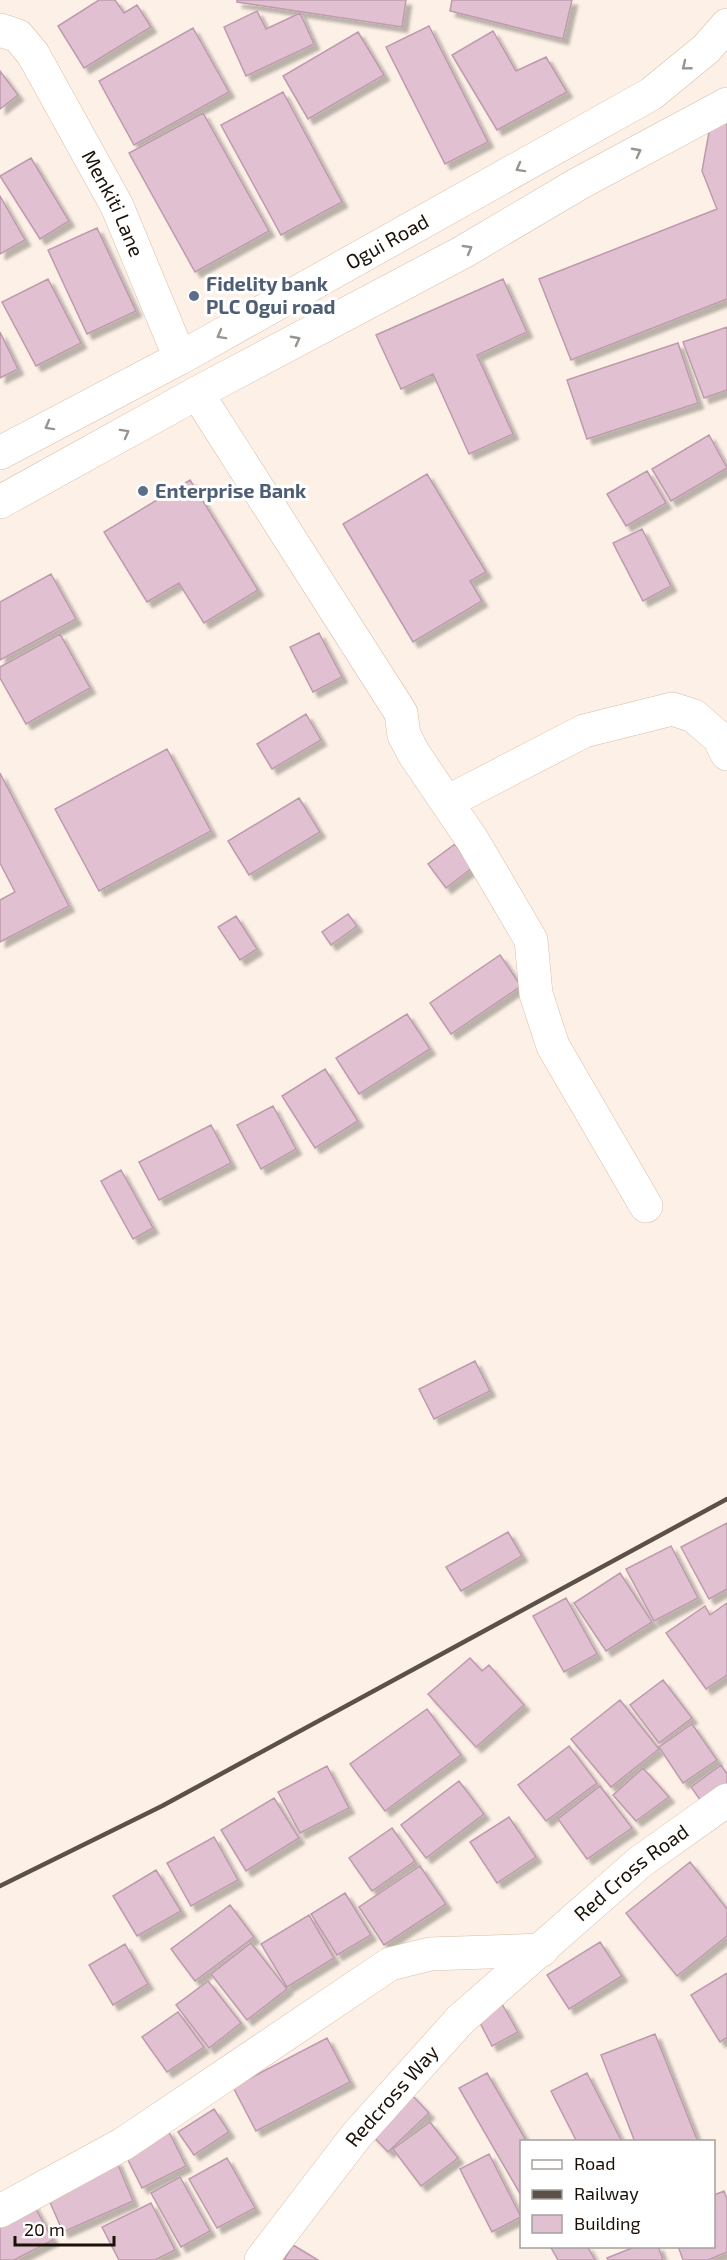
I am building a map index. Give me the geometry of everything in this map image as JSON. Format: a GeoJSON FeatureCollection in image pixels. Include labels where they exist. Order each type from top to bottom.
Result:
{"type":"FeatureCollection","features":[{"type":"Feature","properties":{"kind":"street","name":"Ogui Road"},"geometry":{"type":"LineString","coordinates":[[0,453],[180,358],[651,94],[706,49],[727,25]]}},
{"type":"Feature","properties":{"kind":"street","name":"Menkiti Lane"},"geometry":{"type":"LineString","coordinates":[[0,30],[18,36],[33,54],[117,206],[180,358]]}},
{"type":"Feature","properties":{"kind":"street"},"geometry":{"type":"LineString","coordinates":[[0,502],[197,393],[463,252],[578,184],[727,104]]}},
{"type":"Feature","properties":{"kind":"street"},"geometry":{"type":"LineString","coordinates":[[197,393],[401,713],[404,735],[473,841],[531,939],[536,994],[553,1046],[646,1206]]}},
{"type":"Feature","properties":{"kind":"street"},"geometry":{"type":"LineString","coordinates":[[447,802],[584,730],[672,709],[694,716],[720,738],[727,754]]}},
{"type":"Feature","properties":{"kind":"street","name":"Red Cross Road"},"geometry":{"type":"LineString","coordinates":[[542,1950],[640,1862],[727,1800]]}},
{"type":"Feature","properties":{"kind":"street"},"geometry":{"type":"LineString","coordinates":[[0,2211],[123,2144],[390,1964],[430,1954],[542,1950]]}},
{"type":"Feature","properties":{"kind":"street","name":"Redcross Way"},"geometry":{"type":"LineString","coordinates":[[261,2260],[356,2136],[460,2020],[542,1950]]}},
{"type":"Feature","properties":{"kind":"building"},"geometry":{"type":"Polygon","coordinates":[[[99,0],[115,0],[124,13],[137,5],[151,27],[84,68],[58,26],[99,0]]]}},
{"type":"Feature","properties":{"kind":"building"},"geometry":{"type":"Polygon","coordinates":[[[237,0],[406,0],[402,27],[237,2],[237,0]]]}},
{"type":"Feature","properties":{"kind":"building"},"geometry":{"type":"Polygon","coordinates":[[[452,0],[572,0],[563,39],[450,11],[452,0]]]}},
{"type":"Feature","properties":{"kind":"building"},"geometry":{"type":"Polygon","coordinates":[[[257,11],[266,29],[300,13],[314,44],[246,76],[224,27],[257,11]]]}},
{"type":"Feature","properties":{"kind":"building"},"geometry":{"type":"Polygon","coordinates":[[[429,26],[488,142],[445,164],[386,47],[429,26]]]}},
{"type":"Feature","properties":{"kind":"building"},"geometry":{"type":"Polygon","coordinates":[[[193,28],[229,92],[134,145],[99,81],[193,28]]]}},
{"type":"Feature","properties":{"kind":"building"},"geometry":{"type":"Polygon","coordinates":[[[493,31],[516,71],[546,57],[567,92],[497,130],[452,55],[493,31]]]}},
{"type":"Feature","properties":{"kind":"building"},"geometry":{"type":"Polygon","coordinates":[[[358,32],[384,75],[308,119],[283,76],[358,32]]]}},
{"type":"Feature","properties":{"kind":"building"},"geometry":{"type":"Polygon","coordinates":[[[0,71],[18,95],[0,109],[0,71]]]}},
{"type":"Feature","properties":{"kind":"building"},"geometry":{"type":"Polygon","coordinates":[[[283,92],[342,202],[281,235],[221,125],[283,92]]]}},
{"type":"Feature","properties":{"kind":"building"},"geometry":{"type":"Polygon","coordinates":[[[203,113],[269,231],[195,272],[129,153],[203,113]]]}},
{"type":"Feature","properties":{"kind":"building"},"geometry":{"type":"Polygon","coordinates":[[[727,121],[727,299],[571,360],[539,279],[717,209],[702,171],[709,132],[727,121]]]}},
{"type":"Feature","properties":{"kind":"building"},"geometry":{"type":"Polygon","coordinates":[[[31,158],[69,221],[40,239],[0,176],[31,158]]]}},
{"type":"Feature","properties":{"kind":"building"},"geometry":{"type":"Polygon","coordinates":[[[0,196],[25,240],[0,254],[0,196]]]}},
{"type":"Feature","properties":{"kind":"building"},"geometry":{"type":"Polygon","coordinates":[[[97,228],[136,311],[87,334],[48,250],[97,228]]]}},
{"type":"Feature","properties":{"kind":"building"},"geometry":{"type":"Polygon","coordinates":[[[48,279],[81,343],[36,366],[2,302],[48,279]]]}},
{"type":"Feature","properties":{"kind":"building"},"geometry":{"type":"Polygon","coordinates":[[[503,279],[527,332],[477,355],[513,434],[469,454],[433,374],[401,389],[376,335],[503,279]]]}},
{"type":"Feature","properties":{"kind":"building"},"geometry":{"type":"Polygon","coordinates":[[[727,327],[727,390],[704,398],[683,342],[727,327]]]}},
{"type":"Feature","properties":{"kind":"building"},"geometry":{"type":"Polygon","coordinates":[[[0,332],[18,369],[0,378],[0,332]]]}},
{"type":"Feature","properties":{"kind":"building"},"geometry":{"type":"Polygon","coordinates":[[[678,343],[698,403],[587,439],[567,380],[678,343]]]}},
{"type":"Feature","properties":{"kind":"building"},"geometry":{"type":"Polygon","coordinates":[[[709,435],[727,468],[671,501],[652,469],[709,435]]]}},
{"type":"Feature","properties":{"kind":"building"},"geometry":{"type":"Polygon","coordinates":[[[647,471],[666,503],[626,526],[607,494],[647,471]]]}},
{"type":"Feature","properties":{"kind":"building"},"geometry":{"type":"Polygon","coordinates":[[[427,474],[486,572],[470,581],[482,601],[413,642],[343,524],[427,474]]]}},
{"type":"Feature","properties":{"kind":"building"},"geometry":{"type":"Polygon","coordinates":[[[190,480],[258,590],[204,623],[179,583],[147,602],[104,532],[190,480]]]}},
{"type":"Feature","properties":{"kind":"building"},"geometry":{"type":"Polygon","coordinates":[[[642,529],[671,586],[643,601],[613,543],[642,529]]]}},
{"type":"Feature","properties":{"kind":"building"},"geometry":{"type":"Polygon","coordinates":[[[51,574],[76,619],[0,660],[0,602],[51,574]]]}},
{"type":"Feature","properties":{"kind":"building"},"geometry":{"type":"Polygon","coordinates":[[[319,633],[342,677],[313,692],[290,647],[319,633]]]}},
{"type":"Feature","properties":{"kind":"building"},"geometry":{"type":"Polygon","coordinates":[[[60,634],[90,688],[26,724],[0,678],[0,667],[60,634]]]}},
{"type":"Feature","properties":{"kind":"building"},"geometry":{"type":"Polygon","coordinates":[[[306,714],[321,740],[272,769],[257,744],[306,714]]]}},
{"type":"Feature","properties":{"kind":"building"},"geometry":{"type":"Polygon","coordinates":[[[167,749],[211,831],[99,891],[55,809],[167,749]]]}},
{"type":"Feature","properties":{"kind":"building"},"geometry":{"type":"Polygon","coordinates":[[[0,773],[69,906],[0,942],[0,900],[15,892],[0,863],[0,773]]]}},
{"type":"Feature","properties":{"kind":"building"},"geometry":{"type":"Polygon","coordinates":[[[299,798],[320,832],[249,875],[228,841],[299,798]]]}},
{"type":"Feature","properties":{"kind":"building"},"geometry":{"type":"Polygon","coordinates":[[[455,844],[472,868],[446,888],[428,864],[455,844]]]}},
{"type":"Feature","properties":{"kind":"building"},"geometry":{"type":"Polygon","coordinates":[[[348,914],[357,926],[331,945],[322,932],[348,914]]]}},
{"type":"Feature","properties":{"kind":"building"},"geometry":{"type":"Polygon","coordinates":[[[236,916],[257,949],[240,960],[218,927],[236,916]]]}},
{"type":"Feature","properties":{"kind":"building"},"geometry":{"type":"Polygon","coordinates":[[[500,955],[521,986],[451,1034],[430,1003],[500,955]]]}},
{"type":"Feature","properties":{"kind":"building"},"geometry":{"type":"Polygon","coordinates":[[[407,1014],[430,1049],[359,1094],[336,1058],[407,1014]]]}},
{"type":"Feature","properties":{"kind":"building"},"geometry":{"type":"Polygon","coordinates":[[[325,1069],[358,1121],[315,1148],[282,1096],[325,1069]]]}},
{"type":"Feature","properties":{"kind":"building"},"geometry":{"type":"Polygon","coordinates":[[[273,1106],[296,1149],[261,1169],[237,1125],[273,1106]]]}},
{"type":"Feature","properties":{"kind":"building"},"geometry":{"type":"Polygon","coordinates":[[[211,1125],[231,1163],[159,1200],[139,1162],[211,1125]]]}},
{"type":"Feature","properties":{"kind":"building"},"geometry":{"type":"Polygon","coordinates":[[[121,1170],[153,1228],[133,1239],[101,1181],[121,1170]]]}},
{"type":"Feature","properties":{"kind":"building"},"geometry":{"type":"Polygon","coordinates":[[[475,1361],[490,1391],[434,1419],[419,1389],[475,1361]]]}},
{"type":"Feature","properties":{"kind":"building"},"geometry":{"type":"Polygon","coordinates":[[[727,1523],[727,1589],[709,1599],[681,1547],[727,1523]]]}},
{"type":"Feature","properties":{"kind":"building"},"geometry":{"type":"Polygon","coordinates":[[[508,1532],[522,1556],[461,1591],[446,1567],[508,1532]]]}},
{"type":"Feature","properties":{"kind":"building"},"geometry":{"type":"Polygon","coordinates":[[[671,1546],[698,1598],[654,1621],[626,1569],[671,1546]]]}},
{"type":"Feature","properties":{"kind":"building"},"geometry":{"type":"Polygon","coordinates":[[[620,1573],[652,1622],[606,1651],[574,1603],[620,1573]]]}},
{"type":"Feature","properties":{"kind":"building"},"geometry":{"type":"Polygon","coordinates":[[[566,1598],[597,1654],[564,1672],[533,1616],[566,1598]]]}},
{"type":"Feature","properties":{"kind":"building"},"geometry":{"type":"Polygon","coordinates":[[[727,1603],[727,1675],[706,1689],[666,1633],[705,1606],[710,1615],[727,1603]]]}},
{"type":"Feature","properties":{"kind":"building"},"geometry":{"type":"Polygon","coordinates":[[[470,1658],[482,1671],[489,1665],[524,1705],[476,1747],[428,1694],[470,1658]]]}},
{"type":"Feature","properties":{"kind":"building"},"geometry":{"type":"Polygon","coordinates":[[[663,1680],[692,1718],[659,1743],[630,1705],[663,1680]]]}},
{"type":"Feature","properties":{"kind":"building"},"geometry":{"type":"Polygon","coordinates":[[[620,1700],[659,1749],[611,1787],[571,1739],[620,1700]]]}},
{"type":"Feature","properties":{"kind":"building"},"geometry":{"type":"Polygon","coordinates":[[[427,1709],[461,1755],[385,1811],[350,1764],[427,1709]]]}},
{"type":"Feature","properties":{"kind":"building"},"geometry":{"type":"Polygon","coordinates":[[[692,1724],[717,1760],[683,1783],[659,1747],[692,1724]]]}},
{"type":"Feature","properties":{"kind":"building"},"geometry":{"type":"Polygon","coordinates":[[[569,1746],[597,1783],[546,1821],[518,1785],[569,1746]]]}},
{"type":"Feature","properties":{"kind":"building"},"geometry":{"type":"Polygon","coordinates":[[[721,1765],[727,1774],[727,1783],[701,1801],[691,1787],[721,1765]]]}},
{"type":"Feature","properties":{"kind":"building"},"geometry":{"type":"Polygon","coordinates":[[[327,1766],[349,1808],[300,1833],[278,1792],[327,1766]]]}},
{"type":"Feature","properties":{"kind":"building"},"geometry":{"type":"Polygon","coordinates":[[[643,1768],[669,1797],[636,1821],[613,1795],[643,1768]]]}},
{"type":"Feature","properties":{"kind":"building"},"geometry":{"type":"Polygon","coordinates":[[[459,1781],[484,1814],[426,1858],[401,1825],[459,1781]]]}},
{"type":"Feature","properties":{"kind":"building"},"geometry":{"type":"Polygon","coordinates":[[[600,1786],[632,1828],[587,1859],[558,1819],[600,1786]]]}},
{"type":"Feature","properties":{"kind":"building"},"geometry":{"type":"Polygon","coordinates":[[[274,1798],[299,1838],[246,1871],[221,1830],[274,1798]]]}},
{"type":"Feature","properties":{"kind":"building"},"geometry":{"type":"Polygon","coordinates":[[[509,1817],[536,1857],[497,1883],[470,1842],[509,1817]]]}},
{"type":"Feature","properties":{"kind":"building"},"geometry":{"type":"Polygon","coordinates":[[[392,1828],[415,1861],[372,1891],[349,1858],[392,1828]]]}},
{"type":"Feature","properties":{"kind":"building"},"geometry":{"type":"Polygon","coordinates":[[[214,1837],[238,1880],[191,1906],[167,1863],[214,1837]]]}},
{"type":"Feature","properties":{"kind":"building"},"geometry":{"type":"Polygon","coordinates":[[[690,1862],[727,1909],[727,1936],[677,1976],[626,1913],[690,1862]]]}},
{"type":"Feature","properties":{"kind":"building"},"geometry":{"type":"Polygon","coordinates":[[[420,1866],[446,1904],[384,1945],[359,1907],[420,1866]]]}},
{"type":"Feature","properties":{"kind":"building"},"geometry":{"type":"Polygon","coordinates":[[[156,1870],[181,1911],[137,1936],[113,1896],[156,1870]]]}},
{"type":"Feature","properties":{"kind":"building"},"geometry":{"type":"Polygon","coordinates":[[[345,1893],[371,1935],[337,1955],[311,1914],[345,1893]]]}},
{"type":"Feature","properties":{"kind":"building"},"geometry":{"type":"Polygon","coordinates":[[[230,1905],[254,1937],[195,1981],[171,1949],[230,1905]]]}},
{"type":"Feature","properties":{"kind":"building"},"geometry":{"type":"Polygon","coordinates":[[[309,1915],[334,1958],[287,1987],[261,1944],[309,1915]]]}},
{"type":"Feature","properties":{"kind":"building"},"geometry":{"type":"Polygon","coordinates":[[[600,1942],[622,1976],[569,2009],[547,1975],[600,1942]]]}},
{"type":"Feature","properties":{"kind":"building"},"geometry":{"type":"Polygon","coordinates":[[[251,1943],[287,1989],[247,2020],[211,1974],[251,1943]]]}},
{"type":"Feature","properties":{"kind":"building"},"geometry":{"type":"Polygon","coordinates":[[[125,1944],[148,1984],[113,2005],[89,1965],[125,1944]]]}},
{"type":"Feature","properties":{"kind":"building"},"geometry":{"type":"Polygon","coordinates":[[[727,1973],[727,2037],[720,2042],[691,1995],[727,1973]]]}},
{"type":"Feature","properties":{"kind":"building"},"geometry":{"type":"Polygon","coordinates":[[[208,1981],[241,2023],[209,2048],[176,2005],[208,1981]]]}},
{"type":"Feature","properties":{"kind":"building"},"geometry":{"type":"Polygon","coordinates":[[[502,2004],[518,2032],[492,2046],[477,2017],[502,2004]]]}},
{"type":"Feature","properties":{"kind":"building"},"geometry":{"type":"Polygon","coordinates":[[[178,2012],[204,2047],[167,2072],[142,2037],[178,2012]]]}},
{"type":"Feature","properties":{"kind":"building"},"geometry":{"type":"Polygon","coordinates":[[[655,2034],[697,2140],[634,2140],[601,2055],[655,2034]]]}},
{"type":"Feature","properties":{"kind":"building"},"geometry":{"type":"Polygon","coordinates":[[[327,2038],[350,2082],[256,2131],[233,2087],[327,2038]]]}},
{"type":"Feature","properties":{"kind":"building"},"geometry":{"type":"Polygon","coordinates":[[[487,2073],[526,2140],[520,2140],[520,2194],[459,2088],[487,2073]]]}},
{"type":"Feature","properties":{"kind":"building"},"geometry":{"type":"Polygon","coordinates":[[[587,2073],[621,2140],[576,2140],[551,2091],[587,2073]]]}},
{"type":"Feature","properties":{"kind":"building"},"geometry":{"type":"Polygon","coordinates":[[[410,2093],[429,2113],[388,2152],[369,2132],[410,2093]]]}},
{"type":"Feature","properties":{"kind":"building"},"geometry":{"type":"Polygon","coordinates":[[[214,2109],[229,2132],[194,2155],[178,2132],[214,2109]]]}},
{"type":"Feature","properties":{"kind":"building"},"geometry":{"type":"Polygon","coordinates":[[[430,2122],[458,2158],[421,2186],[393,2149],[430,2122]]]}},
{"type":"Feature","properties":{"kind":"building"},"geometry":{"type":"Polygon","coordinates":[[[168,2130],[186,2166],[142,2188],[124,2152],[168,2130]]]}},
{"type":"Feature","properties":{"kind":"building"},"geometry":{"type":"Polygon","coordinates":[[[489,2154],[520,2218],[492,2232],[460,2169],[489,2154]]]}},
{"type":"Feature","properties":{"kind":"building"},"geometry":{"type":"Polygon","coordinates":[[[227,2158],[255,2208],[217,2228],[189,2179],[227,2158]]]}},
{"type":"Feature","properties":{"kind":"building"},"geometry":{"type":"Polygon","coordinates":[[[116,2160],[133,2201],[63,2232],[45,2191],[116,2160]]]}},
{"type":"Feature","properties":{"kind":"building"},"geometry":{"type":"Polygon","coordinates":[[[180,2177],[210,2231],[181,2247],[151,2193],[180,2177]]]}},
{"type":"Feature","properties":{"kind":"building"},"geometry":{"type":"Polygon","coordinates":[[[724,2191],[727,2199],[727,2252],[708,2260],[683,2260],[679,2248],[715,2248],[715,2195],[724,2191]]]}},
{"type":"Feature","properties":{"kind":"building"},"geometry":{"type":"Polygon","coordinates":[[[151,2203],[175,2250],[155,2260],[119,2260],[102,2227],[151,2203]]]}},
{"type":"Feature","properties":{"kind":"building"},"geometry":{"type":"Polygon","coordinates":[[[33,2204],[53,2240],[14,2260],[0,2260],[0,2221],[33,2204]]]}},
{"type":"Feature","properties":{"kind":"building"},"geometry":{"type":"Polygon","coordinates":[[[293,2245],[318,2260],[284,2260],[293,2245]]]}},
{"type":"Feature","properties":{"kind":"building"},"geometry":{"type":"Polygon","coordinates":[[[551,2248],[588,2248],[595,2260],[558,2260],[551,2248]]]}},
{"type":"Feature","properties":{"kind":"building"},"geometry":{"type":"Polygon","coordinates":[[[632,2248],[659,2248],[663,2260],[608,2260],[607,2258],[632,2248]]]}},
{"type":"Feature","properties":{"kind":"railway"},"geometry":{"type":"LineString","coordinates":[[0,1886],[162,1806],[727,1499]]}},
{"type":"Feature","properties":{"kind":"place","name":"Fidelity bank PLC Ogui road"},"geometry":{"type":"Point","coordinates":[194,296]}},
{"type":"Feature","properties":{"kind":"place","name":"Enterprise Bank"},"geometry":{"type":"Point","coordinates":[143,491]}}]}
